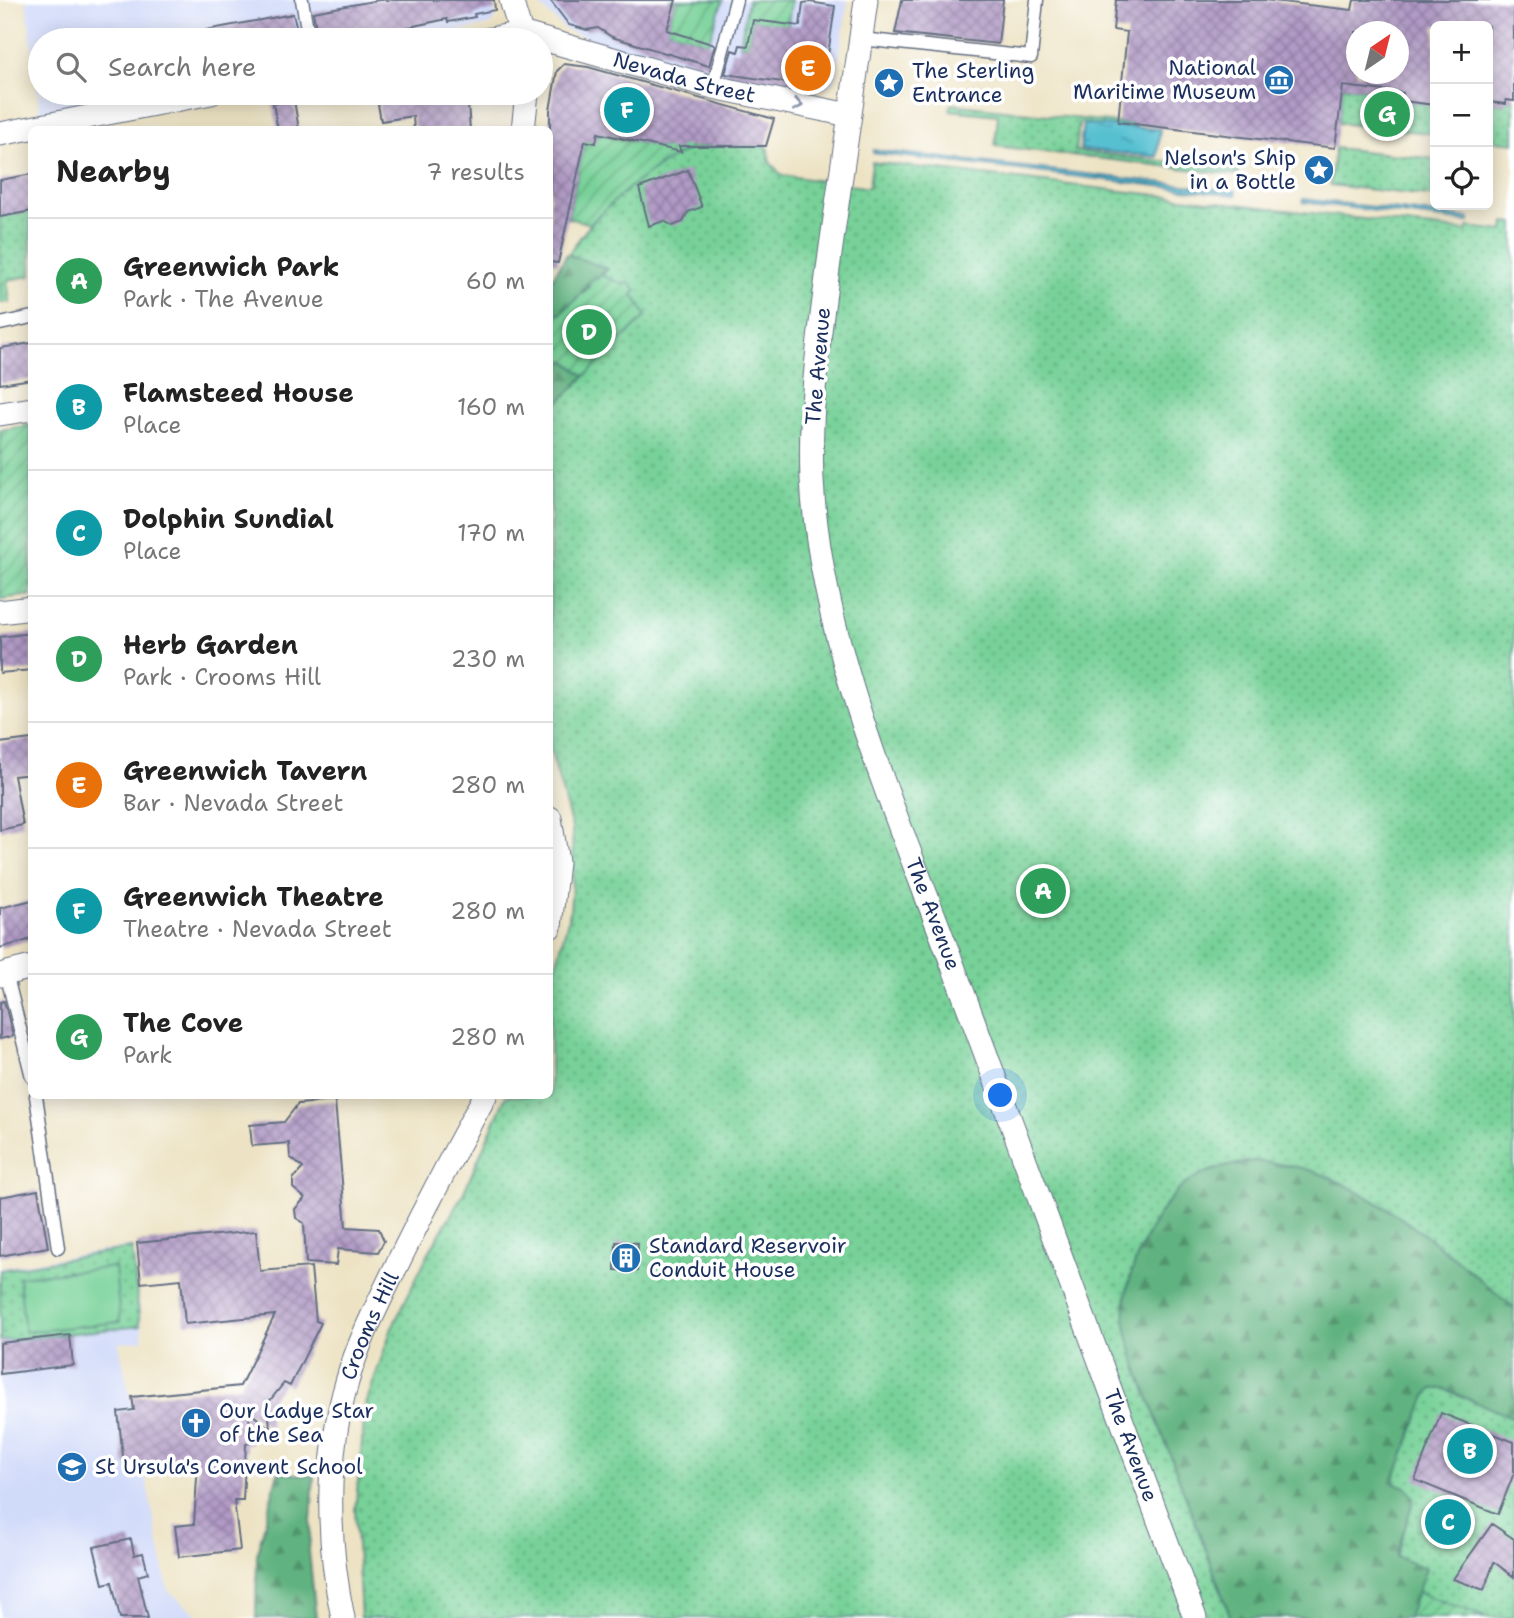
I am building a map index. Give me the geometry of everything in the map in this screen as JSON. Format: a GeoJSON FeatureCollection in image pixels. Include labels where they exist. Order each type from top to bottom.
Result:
{"type":"FeatureCollection","features":[{"type":"Feature","properties":{"kind":"street"},"geometry":{"type":"LineString","coordinates":[[511,0],[519,28]]}},
{"type":"Feature","properties":{"kind":"street","name":"The Avenue"},"geometry":{"type":"LineString","coordinates":[[866,0],[818,343],[812,478],[819,551],[833,621],[850,684],[916,868],[1195,1618]]}},
{"type":"Feature","properties":{"kind":"street","name":"Nevada Street"},"geometry":{"type":"LineString","coordinates":[[553,45],[713,87],[849,115]]}},
{"type":"Feature","properties":{"kind":"street"},"geometry":{"type":"LineString","coordinates":[[71,125],[158,105]]}},
{"type":"Feature","properties":{"kind":"street"},"geometry":{"type":"LineString","coordinates":[[523,126],[526,105]]}},
{"type":"Feature","properties":{"kind":"street"},"geometry":{"type":"LineString","coordinates":[[0,134],[28,130]]}},
{"type":"Feature","properties":{"kind":"street"},"geometry":{"type":"LineString","coordinates":[[0,414],[28,410]]}},
{"type":"Feature","properties":{"kind":"street"},"geometry":{"type":"LineString","coordinates":[[0,612],[28,608]]}},
{"type":"Feature","properties":{"kind":"street"},"geometry":{"type":"LineString","coordinates":[[3,974],[28,968]]}},
{"type":"Feature","properties":{"kind":"street","name":"Crooms Hill"},"geometry":{"type":"LineString","coordinates":[[343,1618],[334,1558],[332,1515],[338,1426],[347,1381],[372,1318],[409,1240],[483,1099]]}},
{"type":"Feature","properties":{"kind":"lane"},"geometry":{"type":"LineString","coordinates":[[302,0],[307,28]]}},
{"type":"Feature","properties":{"kind":"lane"},"geometry":{"type":"LineString","coordinates":[[713,87],[736,0]]}},
{"type":"Feature","properties":{"kind":"lane"},"geometry":{"type":"LineString","coordinates":[[861,39],[1031,57],[1037,0]]}},
{"type":"Feature","properties":{"kind":"lane"},"geometry":{"type":"LineString","coordinates":[[0,324],[28,318]]}},
{"type":"Feature","properties":{"kind":"lane"},"geometry":{"type":"LineString","coordinates":[[3,974],[28,1063]]}},
{"type":"Feature","properties":{"kind":"lane"},"geometry":{"type":"LineString","coordinates":[[36,1099],[58,1248]]}},
{"type":"Feature","properties":{"kind":"shaded area"},"geometry":{"type":"Polygon","coordinates":[[[26,0],[492,0],[496,18],[489,25],[473,28],[30,28],[26,0]]]}},
{"type":"Feature","properties":{"kind":"shaded area"},"geometry":{"type":"Polygon","coordinates":[[[534,0],[848,0],[837,73],[831,84],[813,92],[749,86],[633,54],[566,30],[534,0]]]}},
{"type":"Feature","properties":{"kind":"shaded area"},"geometry":{"type":"Polygon","coordinates":[[[39,105],[76,105],[40,112],[39,105]]]}},
{"type":"Feature","properties":{"kind":"shaded area","name":"St Ursula's Convent School"},"geometry":{"type":"Polygon","coordinates":[[[133,1246],[143,1340],[119,1343],[168,1590],[201,1618],[0,1618],[0,1268],[133,1246]]]}},
{"type":"Feature","properties":{"kind":"green space"},"geometry":{"type":"Polygon","coordinates":[[[669,0],[723,0],[708,43],[667,30],[675,2],[669,0]]]}},
{"type":"Feature","properties":{"kind":"green space"},"geometry":{"type":"Polygon","coordinates":[[[748,0],[791,0],[785,51],[766,22],[753,20],[748,46],[740,45],[748,0]]]}},
{"type":"Feature","properties":{"kind":"green space"},"geometry":{"type":"Polygon","coordinates":[[[1343,86],[1403,93],[1402,101],[1430,104],[1430,133],[1338,123],[1343,86]]]}},
{"type":"Feature","properties":{"kind":"green space"},"geometry":{"type":"Polygon","coordinates":[[[1506,100],[1514,101],[1514,143],[1493,141],[1493,103],[1505,104],[1506,100]]]}},
{"type":"Feature","properties":{"kind":"green space"},"geometry":{"type":"Polygon","coordinates":[[[951,104],[1136,125],[1135,130],[1079,123],[1076,151],[1239,170],[1239,175],[995,146],[998,115],[950,110],[951,104]]]}},
{"type":"Feature","properties":{"kind":"green space"},"geometry":{"type":"Polygon","coordinates":[[[598,133],[662,148],[694,135],[690,149],[637,182],[590,224],[568,218],[585,141],[598,133]]]}},
{"type":"Feature","properties":{"kind":"green space"},"geometry":{"type":"Polygon","coordinates":[[[767,146],[770,162],[781,175],[864,187],[869,187],[872,162],[1467,231],[1468,227],[1504,231],[1505,222],[1514,223],[1514,1618],[361,1618],[355,1510],[366,1404],[391,1330],[428,1254],[463,1194],[505,1099],[553,1099],[553,977],[570,912],[573,870],[572,828],[553,759],[553,277],[592,223],[629,185],[669,157],[694,148],[767,146]]]}},
{"type":"Feature","properties":{"kind":"green space"},"geometry":{"type":"Polygon","coordinates":[[[1335,148],[1430,158],[1430,196],[1330,185],[1335,148]]]}},
{"type":"Feature","properties":{"kind":"green space"},"geometry":{"type":"Polygon","coordinates":[[[28,212],[28,276],[7,280],[10,302],[0,303],[0,217],[28,212]]]}},
{"type":"Feature","properties":{"kind":"green space"},"geometry":{"type":"Polygon","coordinates":[[[567,254],[608,269],[597,279],[594,277],[587,284],[589,286],[553,321],[553,277],[567,254]]]}},
{"type":"Feature","properties":{"kind":"green space"},"geometry":{"type":"Polygon","coordinates":[[[601,275],[625,285],[628,282],[637,291],[633,294],[646,316],[585,376],[565,360],[561,363],[553,356],[553,317],[557,312],[560,314],[589,287],[587,284],[595,276],[597,279],[601,275]]]}},
{"type":"Feature","properties":{"kind":"green space"},"geometry":{"type":"Polygon","coordinates":[[[553,346],[561,363],[564,360],[585,376],[553,408],[553,346]]]}},
{"type":"Feature","properties":{"kind":"green space"},"geometry":{"type":"Polygon","coordinates":[[[28,425],[28,595],[0,599],[0,430],[28,425]]]}},
{"type":"Feature","properties":{"kind":"green space"},"geometry":{"type":"Polygon","coordinates":[[[1252,1161],[1316,1172],[1369,1198],[1420,1232],[1514,1308],[1514,1418],[1444,1389],[1433,1389],[1426,1396],[1393,1482],[1406,1487],[1414,1498],[1396,1557],[1426,1568],[1408,1618],[1231,1618],[1130,1346],[1125,1316],[1129,1282],[1144,1241],[1166,1204],[1198,1176],[1252,1161]]]}},
{"type":"Feature","properties":{"kind":"green space"},"geometry":{"type":"Polygon","coordinates":[[[132,1248],[140,1326],[0,1341],[0,1270],[132,1248]]]}},
{"type":"Feature","properties":{"kind":"green space"},"geometry":{"type":"Polygon","coordinates":[[[115,1267],[120,1322],[25,1332],[19,1277],[115,1267]]]}},
{"type":"Feature","properties":{"kind":"green space"},"geometry":{"type":"Polygon","coordinates":[[[278,1472],[314,1476],[309,1551],[316,1618],[256,1618],[257,1554],[278,1472]]]}},
{"type":"Feature","properties":{"kind":"green space"},"geometry":{"type":"Polygon","coordinates":[[[1417,1592],[1488,1618],[1408,1618],[1417,1592]]]}},
{"type":"Feature","properties":{"kind":"water"},"geometry":{"type":"Polygon","coordinates":[[[1083,124],[1160,129],[1157,157],[1080,149],[1083,124]]]}},
{"type":"Feature","properties":{"kind":"water"},"geometry":{"type":"Polygon","coordinates":[[[873,150],[1236,191],[1236,195],[873,153],[873,150]]]}},
{"type":"Feature","properties":{"kind":"water"},"geometry":{"type":"Polygon","coordinates":[[[1303,199],[1469,218],[1469,222],[1303,202],[1303,199]]]}},
{"type":"Feature","properties":{"kind":"building"},"geometry":{"type":"Polygon","coordinates":[[[379,0],[494,0],[495,10],[474,14],[475,17],[448,22],[447,19],[404,28],[316,28],[313,12],[379,0]]]}},
{"type":"Feature","properties":{"kind":"building"},"geometry":{"type":"Polygon","coordinates":[[[550,0],[676,0],[667,30],[715,45],[709,66],[612,37],[598,28],[587,30],[569,25],[550,0]]]}},
{"type":"Feature","properties":{"kind":"building"},"geometry":{"type":"Polygon","coordinates":[[[902,0],[1003,0],[998,44],[895,33],[902,0]]]}},
{"type":"Feature","properties":{"kind":"building","name":"National Maritime Museum"},"geometry":{"type":"Polygon","coordinates":[[[1116,0],[1264,0],[1352,10],[1354,0],[1514,0],[1514,101],[1506,100],[1506,104],[1493,103],[1493,21],[1430,21],[1430,104],[1402,101],[1403,93],[1343,86],[1335,148],[1118,122],[1127,32],[1113,30],[1116,0]]]}},
{"type":"Feature","properties":{"kind":"building"},"geometry":{"type":"Polygon","coordinates":[[[803,3],[835,6],[825,76],[811,86],[725,74],[732,50],[738,52],[740,45],[748,46],[753,20],[800,26],[803,3]]]}},
{"type":"Feature","properties":{"kind":"building"},"geometry":{"type":"Polygon","coordinates":[[[293,14],[297,28],[217,28],[293,14]]]}},
{"type":"Feature","properties":{"kind":"building"},"geometry":{"type":"Polygon","coordinates":[[[564,64],[588,67],[774,119],[766,146],[679,146],[681,152],[598,133],[596,143],[585,141],[558,263],[553,262],[553,126],[550,126],[550,110],[557,71],[564,64]]]}},
{"type":"Feature","properties":{"kind":"building"},"geometry":{"type":"Polygon","coordinates":[[[273,105],[295,105],[298,126],[277,126],[273,105]]]}},
{"type":"Feature","properties":{"kind":"building"},"geometry":{"type":"Polygon","coordinates":[[[378,105],[468,105],[470,126],[414,126],[413,116],[381,121],[378,105]]]}},
{"type":"Feature","properties":{"kind":"building"},"geometry":{"type":"Polygon","coordinates":[[[688,170],[702,207],[688,212],[683,222],[673,226],[664,221],[649,226],[639,188],[688,170]]]}},
{"type":"Feature","properties":{"kind":"building"},"geometry":{"type":"Polygon","coordinates":[[[28,175],[28,212],[0,217],[0,180],[28,175]]]}},
{"type":"Feature","properties":{"kind":"building"},"geometry":{"type":"Polygon","coordinates":[[[28,344],[28,380],[0,384],[0,348],[28,344]]]}},
{"type":"Feature","properties":{"kind":"building"},"geometry":{"type":"Polygon","coordinates":[[[28,634],[28,670],[0,673],[0,637],[28,634]]]}},
{"type":"Feature","properties":{"kind":"building"},"geometry":{"type":"Polygon","coordinates":[[[28,740],[28,774],[14,776],[23,825],[0,830],[0,743],[28,740]]]}},
{"type":"Feature","properties":{"kind":"building"},"geometry":{"type":"Polygon","coordinates":[[[28,901],[28,940],[0,948],[0,908],[28,901]]]}},
{"type":"Feature","properties":{"kind":"building"},"geometry":{"type":"Polygon","coordinates":[[[4,1001],[13,1036],[0,1039],[0,1002],[4,1001]]]}},
{"type":"Feature","properties":{"kind":"building"},"geometry":{"type":"Polygon","coordinates":[[[335,1101],[346,1227],[379,1229],[384,1241],[378,1252],[338,1249],[336,1265],[306,1263],[304,1223],[296,1218],[295,1209],[305,1198],[293,1188],[293,1179],[303,1168],[290,1157],[289,1143],[252,1146],[250,1125],[284,1122],[298,1104],[335,1101]]]}},
{"type":"Feature","properties":{"kind":"building"},"geometry":{"type":"Polygon","coordinates":[[[38,1190],[48,1247],[0,1256],[0,1197],[38,1190]]]}},
{"type":"Feature","properties":{"kind":"building"},"geometry":{"type":"Polygon","coordinates":[[[256,1231],[260,1271],[311,1267],[316,1321],[321,1323],[290,1386],[284,1383],[268,1403],[270,1428],[249,1412],[251,1443],[246,1444],[243,1500],[234,1500],[240,1550],[179,1557],[175,1526],[194,1524],[198,1462],[140,1467],[140,1464],[124,1465],[118,1412],[134,1410],[132,1397],[240,1386],[275,1315],[185,1324],[181,1279],[141,1283],[137,1243],[256,1231]]]}},
{"type":"Feature","properties":{"kind":"building","name":"Standard Reservoir Conduit House"},"geometry":{"type":"Polygon","coordinates":[[[616,1242],[638,1243],[637,1271],[615,1270],[616,1242]]]}},
{"type":"Feature","properties":{"kind":"building"},"geometry":{"type":"Polygon","coordinates":[[[70,1335],[73,1365],[0,1374],[0,1343],[70,1335]]]}},
{"type":"Feature","properties":{"kind":"building"},"geometry":{"type":"Polygon","coordinates":[[[1441,1413],[1514,1442],[1514,1473],[1498,1514],[1415,1480],[1441,1413]]]}},
{"type":"Feature","properties":{"kind":"building"},"geometry":{"type":"Polygon","coordinates":[[[1492,1524],[1514,1539],[1514,1577],[1494,1562],[1484,1590],[1453,1579],[1492,1524]]]}},
{"type":"Feature","properties":{"kind":"building"},"geometry":{"type":"Polygon","coordinates":[[[131,1539],[134,1555],[143,1553],[148,1573],[138,1576],[148,1618],[120,1618],[112,1582],[103,1584],[94,1547],[131,1539]]]}},
{"type":"Feature","properties":{"kind":"place","name":"Greenwich Tavern"},"geometry":{"type":"Point","coordinates":[808,68]}},
{"type":"Feature","properties":{"kind":"place","name":"National Maritime Museum"},"geometry":{"type":"Point","coordinates":[1279,80]}},
{"type":"Feature","properties":{"kind":"place","name":"The Sterling Entrance"},"geometry":{"type":"Point","coordinates":[889,83]}},
{"type":"Feature","properties":{"kind":"place","name":"Greenwich Theatre"},"geometry":{"type":"Point","coordinates":[627,110]}},
{"type":"Feature","properties":{"kind":"place","name":"The Cove"},"geometry":{"type":"Point","coordinates":[1387,114]}},
{"type":"Feature","properties":{"kind":"place","name":"Nelson's Ship in a Bottle"},"geometry":{"type":"Point","coordinates":[1319,170]}},
{"type":"Feature","properties":{"kind":"place","name":"Herb Garden"},"geometry":{"type":"Point","coordinates":[589,332]}},
{"type":"Feature","properties":{"kind":"place","name":"Greenwich Park"},"geometry":{"type":"Point","coordinates":[1043,891]}},
{"type":"Feature","properties":{"kind":"place","name":"Standard Reservoir Conduit House"},"geometry":{"type":"Point","coordinates":[626,1258]}},
{"type":"Feature","properties":{"kind":"place","name":"Our Ladye Star of the Sea"},"geometry":{"type":"Point","coordinates":[196,1423]}},
{"type":"Feature","properties":{"kind":"place","name":"Flamsteed House"},"geometry":{"type":"Point","coordinates":[1470,1451]}},
{"type":"Feature","properties":{"kind":"place","name":"St Ursula's Convent School"},"geometry":{"type":"Point","coordinates":[72,1467]}},
{"type":"Feature","properties":{"kind":"place","name":"Dolphin Sundial"},"geometry":{"type":"Point","coordinates":[1448,1522]}}]}
